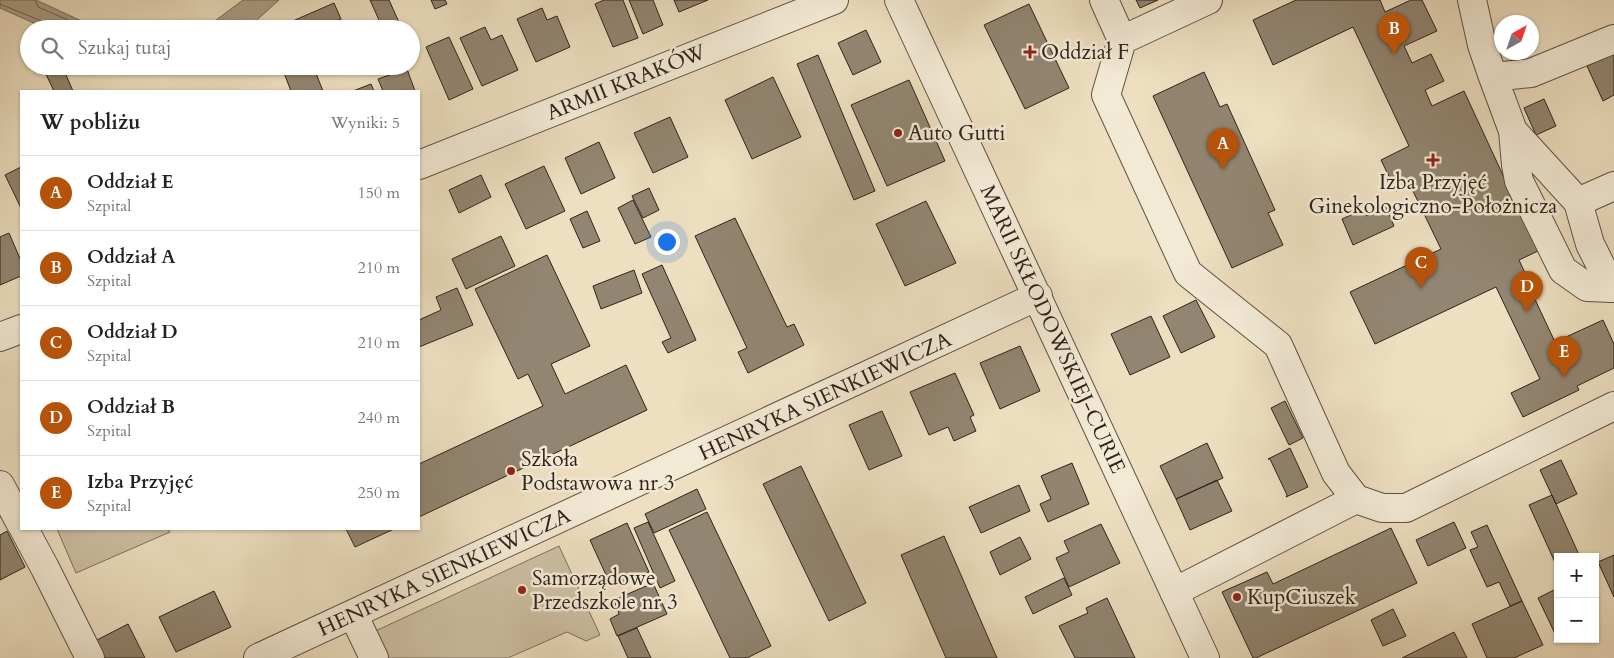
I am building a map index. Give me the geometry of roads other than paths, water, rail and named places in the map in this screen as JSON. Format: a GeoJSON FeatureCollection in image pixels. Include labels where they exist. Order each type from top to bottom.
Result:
{"type":"FeatureCollection","features":[{"type":"Feature","properties":{"kind":"street","name":"ARMII KRAKÓW"},"geometry":{"type":"LineString","coordinates":[[420,166],[834,0]]}},
{"type":"Feature","properties":{"kind":"street","name":"MARII SKŁODOWSKIEJ-CURIE"},"geometry":{"type":"LineString","coordinates":[[899,0],[1205,658]]}},
{"type":"Feature","properties":{"kind":"street"},"geometry":{"type":"LineString","coordinates":[[1104,0],[1122,40],[1106,95],[1188,274],[1278,346],[1336,473],[1356,499],[1382,508],[1406,508],[1614,406]]}},
{"type":"Feature","properties":{"kind":"street"},"geometry":{"type":"LineString","coordinates":[[1122,40],[1208,0]]}},
{"type":"Feature","properties":{"kind":"street"},"geometry":{"type":"LineString","coordinates":[[1472,0],[1482,45],[1513,131],[1516,165],[1520,181],[1563,270],[1588,287],[1613,287],[1590,244],[1578,202],[1513,131]]}},
{"type":"Feature","properties":{"kind":"street"},"geometry":{"type":"LineString","coordinates":[[1493,77],[1531,73],[1614,39]]}},
{"type":"Feature","properties":{"kind":"street"},"geometry":{"type":"LineString","coordinates":[[1578,202],[1614,186]]}},
{"type":"Feature","properties":{"kind":"street","name":"HENRYKA SIENKIEWICZA"},"geometry":{"type":"LineString","coordinates":[[258,658],[1038,296]]}},
{"type":"Feature","properties":{"kind":"street"},"geometry":{"type":"LineString","coordinates":[[0,337],[20,328]]}},
{"type":"Feature","properties":{"kind":"street"},"geometry":{"type":"LineString","coordinates":[[0,485],[20,522]]}},
{"type":"Feature","properties":{"kind":"street"},"geometry":{"type":"LineString","coordinates":[[1174,592],[1356,499]]}},
{"type":"Feature","properties":{"kind":"street"},"geometry":{"type":"LineString","coordinates":[[25,530],[90,658]]}},
{"type":"Feature","properties":{"kind":"street"},"geometry":{"type":"LineString","coordinates":[[353,614],[374,658]]}},
{"type":"Feature","properties":{"kind":"water"},"geometry":{"type":"Polygon","coordinates":[[[0,0],[36,0],[79,20],[27,20],[0,8],[0,0]]]}},
{"type":"Feature","properties":{"kind":"water"},"geometry":{"type":"Polygon","coordinates":[[[243,0],[279,0],[257,20],[216,20],[243,0]]]}},
{"type":"Feature","properties":{"kind":"place","name":"Oddział F"},"geometry":{"type":"Point","coordinates":[1030,52]}},
{"type":"Feature","properties":{"kind":"place","name":"Oddział A"},"geometry":{"type":"Point","coordinates":[1394,54]}},
{"type":"Feature","properties":{"kind":"place","name":"Auto Gutti"},"geometry":{"type":"Point","coordinates":[898,133]}},
{"type":"Feature","properties":{"kind":"place","name":"Izba Przyjęć Ginekologiczno-Położnicza"},"geometry":{"type":"Point","coordinates":[1433,160]}},
{"type":"Feature","properties":{"kind":"place","name":"Oddział E"},"geometry":{"type":"Point","coordinates":[1223,169]}},
{"type":"Feature","properties":{"kind":"place","name":"Oddział D"},"geometry":{"type":"Point","coordinates":[1421,288]}},
{"type":"Feature","properties":{"kind":"place","name":"Oddział B"},"geometry":{"type":"Point","coordinates":[1527,312]}},
{"type":"Feature","properties":{"kind":"place","name":"Izba Przyjęć"},"geometry":{"type":"Point","coordinates":[1564,377]}},
{"type":"Feature","properties":{"kind":"place","name":"Szkoła Podstawowa nr 3"},"geometry":{"type":"Point","coordinates":[511,471]}},
{"type":"Feature","properties":{"kind":"place","name":"Samorządowe Przedszkole nr 3"},"geometry":{"type":"Point","coordinates":[522,590]}},
{"type":"Feature","properties":{"kind":"place","name":"KupCiuszek"},"geometry":{"type":"Point","coordinates":[1237,597]}}]}
